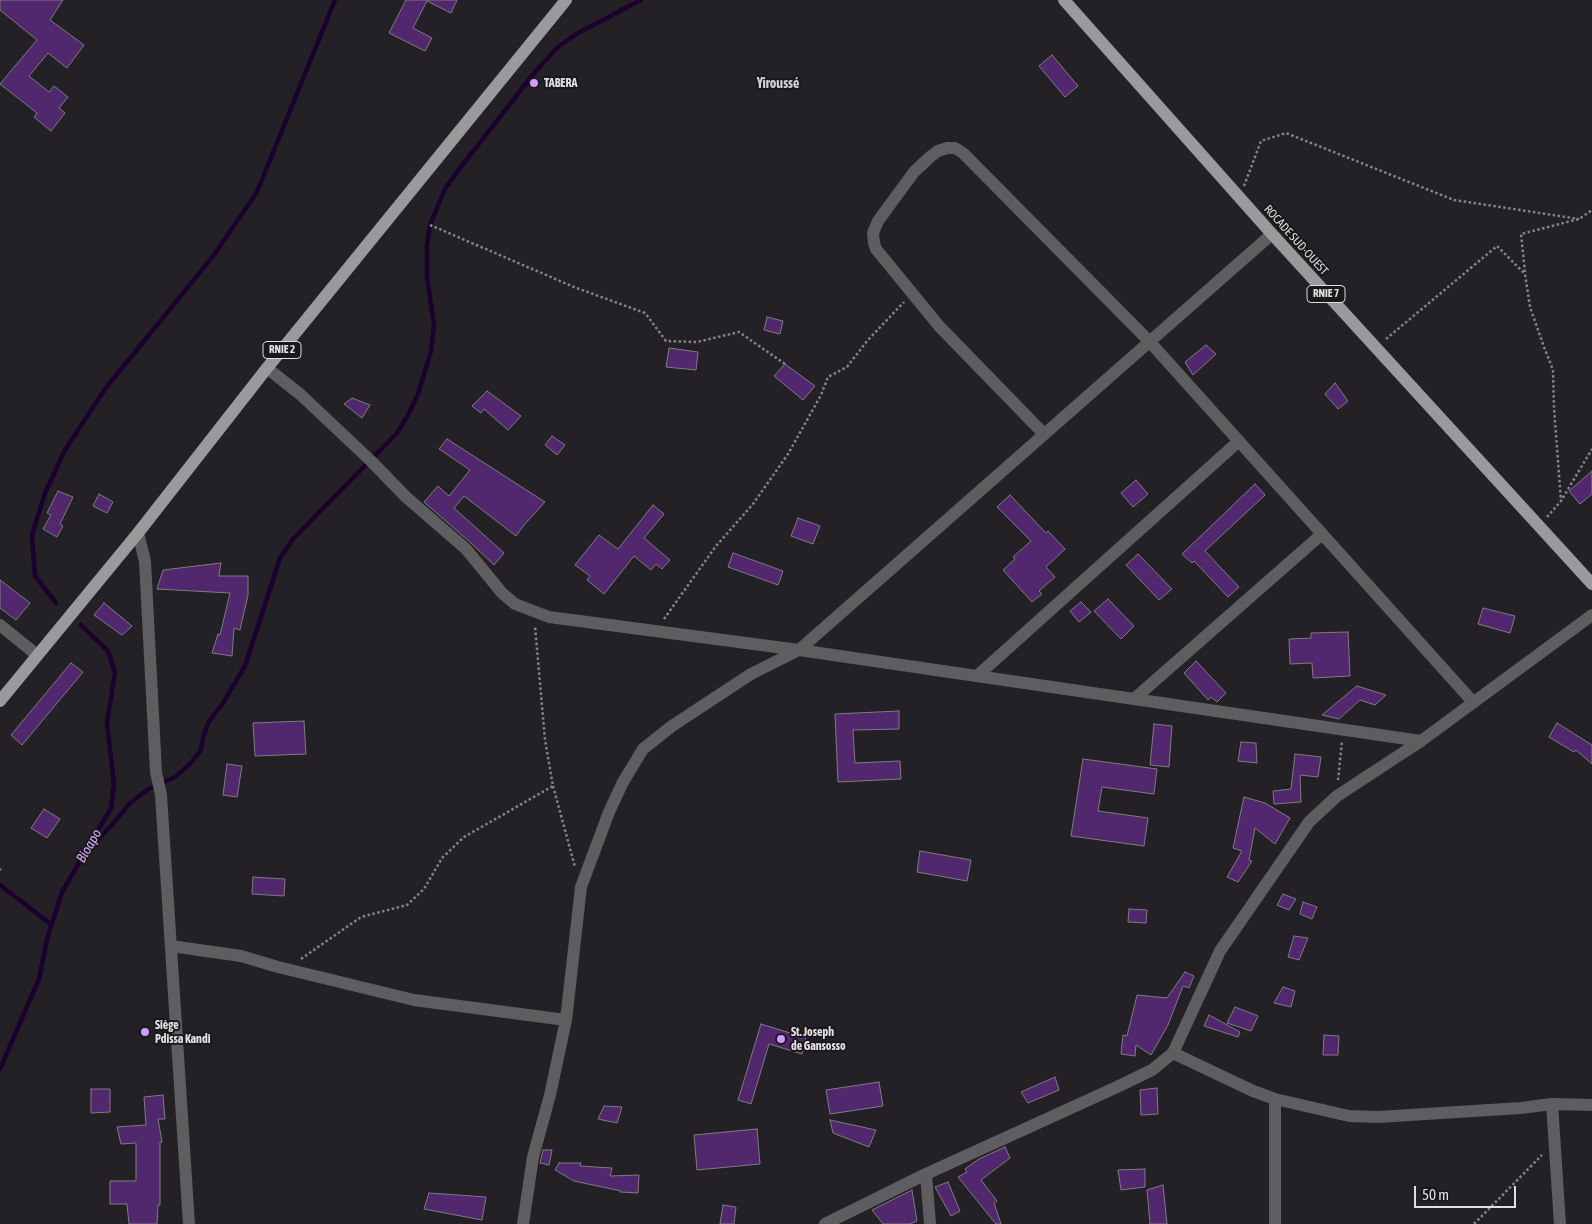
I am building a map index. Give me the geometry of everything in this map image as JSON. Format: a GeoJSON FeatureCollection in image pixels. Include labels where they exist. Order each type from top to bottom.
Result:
{"type":"FeatureCollection","features":[{"type":"Feature","properties":{"kind":"main road","name":"RNIE 2"},"geometry":{"type":"LineString","coordinates":[[0,702],[138,533],[267,368],[566,0]]}},
{"type":"Feature","properties":{"kind":"main road","name":"ROCADE SUD-OUEST"},"geometry":{"type":"LineString","coordinates":[[1064,0],[1272,234],[1592,584]]}},
{"type":"Feature","properties":{"kind":"street"},"geometry":{"type":"LineString","coordinates":[[1044,434],[939,326],[876,249],[873,233],[878,221],[914,172],[930,157],[947,148],[955,148],[963,152],[1149,341],[1474,702]]}},
{"type":"Feature","properties":{"kind":"street"},"geometry":{"type":"LineString","coordinates":[[523,1224],[533,1157],[550,1095],[566,1020],[581,888],[609,812],[623,782],[643,749],[672,726],[750,674],[799,650],[1272,234]]}},
{"type":"Feature","properties":{"kind":"street"},"geometry":{"type":"LineString","coordinates":[[267,368],[301,395],[371,461],[406,498],[466,549],[502,593],[514,604],[533,612],[564,620],[656,630],[799,650],[1420,741]]}},
{"type":"Feature","properties":{"kind":"street"},"geometry":{"type":"LineString","coordinates":[[977,676],[1239,441]]}},
{"type":"Feature","properties":{"kind":"street"},"geometry":{"type":"LineString","coordinates":[[138,533],[145,561],[156,772],[161,795],[189,1224]]}},
{"type":"Feature","properties":{"kind":"street"},"geometry":{"type":"LineString","coordinates":[[1134,699],[1322,534]]}},
{"type":"Feature","properties":{"kind":"street"},"geometry":{"type":"LineString","coordinates":[[825,1224],[926,1174],[1152,1070],[1173,1053],[1220,951],[1309,822],[1337,796],[1420,741],[1592,615]]}},
{"type":"Feature","properties":{"kind":"street"},"geometry":{"type":"LineString","coordinates":[[0,625],[37,655]]}},
{"type":"Feature","properties":{"kind":"street"},"geometry":{"type":"LineString","coordinates":[[171,946],[241,956],[278,967],[414,1000],[566,1020]]}},
{"type":"Feature","properties":{"kind":"street"},"geometry":{"type":"LineString","coordinates":[[1173,1053],[1253,1091],[1275,1099],[1336,1114],[1378,1117],[1521,1108],[1552,1104],[1592,1105]]}},
{"type":"Feature","properties":{"kind":"street"},"geometry":{"type":"LineString","coordinates":[[1275,1099],[1275,1224]]}},
{"type":"Feature","properties":{"kind":"street"},"geometry":{"type":"LineString","coordinates":[[1552,1104],[1560,1224]]}},
{"type":"Feature","properties":{"kind":"street"},"geometry":{"type":"LineString","coordinates":[[926,1174],[930,1224]]}},
{"type":"Feature","properties":{"kind":"path"},"geometry":{"type":"LineString","coordinates":[[1240,198],[1261,141],[1286,133],[1454,200],[1579,219]]}},
{"type":"Feature","properties":{"kind":"path"},"geometry":{"type":"LineString","coordinates":[[1561,501],[1554,408],[1554,370],[1530,307],[1521,234],[1579,219],[1592,210]]}},
{"type":"Feature","properties":{"kind":"path"},"geometry":{"type":"LineString","coordinates":[[430,225],[574,287],[644,313],[666,341],[697,342],[739,332],[785,364]]}},
{"type":"Feature","properties":{"kind":"path"},"geometry":{"type":"LineString","coordinates":[[1375,347],[1497,246],[1525,274]]}},
{"type":"Feature","properties":{"kind":"path"},"geometry":{"type":"LineString","coordinates":[[656,630],[716,546],[753,504],[788,454],[821,395],[828,377],[847,367],[867,341],[912,293]]}},
{"type":"Feature","properties":{"kind":"path"},"geometry":{"type":"LineString","coordinates":[[1539,526],[1561,501],[1592,450]]}},
{"type":"Feature","properties":{"kind":"path"},"geometry":{"type":"LineString","coordinates":[[533,612],[545,740],[559,814],[581,888]]}},
{"type":"Feature","properties":{"kind":"path"},"geometry":{"type":"LineString","coordinates":[[1337,796],[1342,730]]}},
{"type":"Feature","properties":{"kind":"path"},"geometry":{"type":"LineString","coordinates":[[278,967],[308,955],[361,917],[408,905],[424,889],[442,858],[464,837],[553,786]]}},
{"type":"Feature","properties":{"kind":"path"},"geometry":{"type":"LineString","coordinates":[[1474,1224],[1555,1141]]}},
{"type":"Feature","properties":{"kind":"building"},"geometry":{"type":"Polygon","coordinates":[[[0,0],[63,0],[50,20],[84,45],[67,68],[48,53],[29,76],[49,92],[54,86],[68,97],[59,108],[65,113],[51,131],[34,117],[37,113],[0,84],[37,40],[0,10],[0,0]]]}},
{"type":"Feature","properties":{"kind":"building"},"geometry":{"type":"Polygon","coordinates":[[[406,0],[457,0],[451,13],[427,1],[413,28],[432,38],[425,51],[389,33],[406,0]]]}},
{"type":"Feature","properties":{"kind":"building"},"geometry":{"type":"Polygon","coordinates":[[[1052,55],[1078,86],[1065,97],[1039,66],[1052,55]]]}},
{"type":"Feature","properties":{"kind":"building"},"geometry":{"type":"Polygon","coordinates":[[[767,317],[783,321],[780,334],[764,330],[767,317]]]}},
{"type":"Feature","properties":{"kind":"building"},"geometry":{"type":"Polygon","coordinates":[[[1206,345],[1216,354],[1193,375],[1185,362],[1206,345]]]}},
{"type":"Feature","properties":{"kind":"building"},"geometry":{"type":"Polygon","coordinates":[[[669,348],[698,352],[696,370],[666,367],[669,348]]]}},
{"type":"Feature","properties":{"kind":"building"},"geometry":{"type":"Polygon","coordinates":[[[785,364],[815,386],[803,400],[774,376],[785,364]]]}},
{"type":"Feature","properties":{"kind":"building"},"geometry":{"type":"Polygon","coordinates":[[[1335,383],[1348,401],[1338,409],[1325,394],[1335,383]]]}},
{"type":"Feature","properties":{"kind":"building"},"geometry":{"type":"Polygon","coordinates":[[[487,391],[521,416],[508,430],[484,409],[481,413],[472,406],[487,391]]]}},
{"type":"Feature","properties":{"kind":"building"},"geometry":{"type":"Polygon","coordinates":[[[352,398],[370,405],[362,418],[344,404],[352,398]]]}},
{"type":"Feature","properties":{"kind":"building"},"geometry":{"type":"Polygon","coordinates":[[[552,436],[565,445],[557,455],[545,445],[552,436]]]}},
{"type":"Feature","properties":{"kind":"building"},"geometry":{"type":"Polygon","coordinates":[[[447,439],[545,502],[516,536],[464,496],[454,508],[504,553],[494,565],[424,502],[438,486],[449,496],[470,470],[439,449],[447,439]]]}},
{"type":"Feature","properties":{"kind":"building"},"geometry":{"type":"Polygon","coordinates":[[[1592,471],[1592,494],[1580,504],[1569,491],[1592,471]]]}},
{"type":"Feature","properties":{"kind":"building"},"geometry":{"type":"Polygon","coordinates":[[[1136,480],[1148,494],[1133,507],[1121,493],[1136,480]]]}},
{"type":"Feature","properties":{"kind":"building"},"geometry":{"type":"Polygon","coordinates":[[[1255,484],[1265,495],[1205,551],[1239,587],[1228,597],[1194,561],[1192,563],[1182,554],[1255,484]]]}},
{"type":"Feature","properties":{"kind":"building"},"geometry":{"type":"Polygon","coordinates":[[[58,491],[73,497],[60,524],[63,526],[57,537],[43,529],[51,515],[47,513],[58,491]]]}},
{"type":"Feature","properties":{"kind":"building"},"geometry":{"type":"Polygon","coordinates":[[[99,494],[113,502],[107,513],[93,506],[99,494]]]}},
{"type":"Feature","properties":{"kind":"building"},"geometry":{"type":"Polygon","coordinates":[[[1010,495],[1046,533],[1048,531],[1065,549],[1046,567],[1055,577],[1039,591],[1042,594],[1032,602],[1003,570],[1015,559],[1013,557],[1031,541],[997,507],[1010,495]]]}},
{"type":"Feature","properties":{"kind":"building"},"geometry":{"type":"Polygon","coordinates":[[[653,505],[664,514],[644,538],[670,560],[662,569],[656,564],[651,570],[634,556],[604,594],[587,580],[590,576],[575,565],[599,535],[618,549],[653,505]]]}},
{"type":"Feature","properties":{"kind":"building"},"geometry":{"type":"Polygon","coordinates":[[[798,518],[820,526],[813,544],[791,536],[798,518]]]}},
{"type":"Feature","properties":{"kind":"building"},"geometry":{"type":"Polygon","coordinates":[[[733,553],[783,571],[778,585],[728,567],[733,553]]]}},
{"type":"Feature","properties":{"kind":"building"},"geometry":{"type":"Polygon","coordinates":[[[1138,554],[1172,589],[1159,600],[1126,565],[1138,554]]]}},
{"type":"Feature","properties":{"kind":"building"},"geometry":{"type":"Polygon","coordinates":[[[221,563],[219,576],[248,576],[248,595],[240,630],[234,628],[232,656],[212,653],[218,634],[220,635],[230,593],[157,589],[163,570],[221,563]]]}},
{"type":"Feature","properties":{"kind":"building"},"geometry":{"type":"Polygon","coordinates":[[[0,580],[30,603],[16,620],[0,608],[0,580]]]}},
{"type":"Feature","properties":{"kind":"building"},"geometry":{"type":"Polygon","coordinates":[[[1108,599],[1134,626],[1121,639],[1094,611],[1108,599]]]}},
{"type":"Feature","properties":{"kind":"building"},"geometry":{"type":"Polygon","coordinates":[[[1081,602],[1091,612],[1079,622],[1070,611],[1081,602]]]}},
{"type":"Feature","properties":{"kind":"building"},"geometry":{"type":"Polygon","coordinates":[[[104,603],[132,626],[122,635],[94,615],[104,603]]]}},
{"type":"Feature","properties":{"kind":"building"},"geometry":{"type":"Polygon","coordinates":[[[1483,608],[1515,616],[1510,633],[1478,624],[1483,608]]]}},
{"type":"Feature","properties":{"kind":"building"},"geometry":{"type":"Polygon","coordinates":[[[1348,632],[1350,676],[1313,678],[1312,663],[1290,664],[1289,639],[1311,638],[1311,633],[1348,632]]]}},
{"type":"Feature","properties":{"kind":"building"},"geometry":{"type":"Polygon","coordinates":[[[1196,661],[1226,693],[1217,702],[1211,697],[1208,700],[1184,673],[1196,661]]]}},
{"type":"Feature","properties":{"kind":"building"},"geometry":{"type":"Polygon","coordinates":[[[71,663],[83,672],[22,745],[11,735],[71,663]]]}},
{"type":"Feature","properties":{"kind":"building"},"geometry":{"type":"Polygon","coordinates":[[[1357,686],[1386,695],[1375,705],[1360,700],[1339,719],[1322,715],[1357,686]]]}},
{"type":"Feature","properties":{"kind":"building"},"geometry":{"type":"Polygon","coordinates":[[[899,711],[899,729],[853,730],[855,763],[900,761],[901,779],[838,782],[835,714],[899,711]]]}},
{"type":"Feature","properties":{"kind":"building"},"geometry":{"type":"Polygon","coordinates":[[[304,721],[306,754],[255,756],[253,723],[304,721]]]}},
{"type":"Feature","properties":{"kind":"building"},"geometry":{"type":"Polygon","coordinates":[[[1557,723],[1592,745],[1592,764],[1576,750],[1574,752],[1549,737],[1557,723]]]}},
{"type":"Feature","properties":{"kind":"building"},"geometry":{"type":"Polygon","coordinates":[[[1154,724],[1172,726],[1169,767],[1150,765],[1154,724]]]}},
{"type":"Feature","properties":{"kind":"building"},"geometry":{"type":"Polygon","coordinates":[[[1241,742],[1256,743],[1257,763],[1238,761],[1241,742]]]}},
{"type":"Feature","properties":{"kind":"building"},"geometry":{"type":"Polygon","coordinates":[[[1295,754],[1321,757],[1318,777],[1300,775],[1301,802],[1274,804],[1273,791],[1291,789],[1295,754]]]}},
{"type":"Feature","properties":{"kind":"building"},"geometry":{"type":"Polygon","coordinates":[[[1083,759],[1157,769],[1154,794],[1102,787],[1098,811],[1148,818],[1144,846],[1071,836],[1083,759]]]}},
{"type":"Feature","properties":{"kind":"building"},"geometry":{"type":"Polygon","coordinates":[[[227,764],[242,766],[237,797],[223,795],[227,764]]]}},
{"type":"Feature","properties":{"kind":"building"},"geometry":{"type":"Polygon","coordinates":[[[1244,797],[1265,803],[1290,818],[1275,844],[1255,828],[1249,860],[1252,861],[1238,882],[1227,877],[1242,851],[1233,848],[1244,797]]]}},
{"type":"Feature","properties":{"kind":"building"},"geometry":{"type":"Polygon","coordinates":[[[44,809],[60,819],[47,838],[31,828],[44,809]]]}},
{"type":"Feature","properties":{"kind":"building"},"geometry":{"type":"Polygon","coordinates":[[[920,851],[971,860],[967,881],[917,872],[920,851]]]}},
{"type":"Feature","properties":{"kind":"building"},"geometry":{"type":"Polygon","coordinates":[[[253,877],[285,879],[284,896],[252,894],[253,877]]]}},
{"type":"Feature","properties":{"kind":"building"},"geometry":{"type":"Polygon","coordinates":[[[1283,894],[1296,899],[1289,910],[1277,905],[1283,894]]]}},
{"type":"Feature","properties":{"kind":"building"},"geometry":{"type":"Polygon","coordinates":[[[1303,902],[1317,907],[1312,919],[1300,914],[1303,902]]]}},
{"type":"Feature","properties":{"kind":"building"},"geometry":{"type":"Polygon","coordinates":[[[1129,909],[1147,910],[1146,923],[1128,922],[1129,909]]]}},
{"type":"Feature","properties":{"kind":"building"},"geometry":{"type":"Polygon","coordinates":[[[1294,936],[1308,938],[1299,960],[1288,957],[1294,936]]]}},
{"type":"Feature","properties":{"kind":"building"},"geometry":{"type":"Polygon","coordinates":[[[1185,972],[1194,976],[1189,988],[1183,986],[1168,1025],[1151,1055],[1136,1045],[1135,1056],[1121,1054],[1123,1035],[1127,1036],[1137,995],[1167,998],[1185,972]]]}},
{"type":"Feature","properties":{"kind":"building"},"geometry":{"type":"Polygon","coordinates":[[[1283,987],[1295,991],[1291,1007],[1274,1003],[1283,987]]]}},
{"type":"Feature","properties":{"kind":"building"},"geometry":{"type":"Polygon","coordinates":[[[1235,1007],[1258,1016],[1251,1031],[1227,1023],[1235,1007]]]}},
{"type":"Feature","properties":{"kind":"building"},"geometry":{"type":"Polygon","coordinates":[[[1209,1015],[1240,1032],[1238,1037],[1204,1026],[1209,1015]]]}},
{"type":"Feature","properties":{"kind":"building"},"geometry":{"type":"Polygon","coordinates":[[[761,1024],[806,1038],[802,1054],[769,1044],[751,1104],[738,1100],[761,1024]]]}},
{"type":"Feature","properties":{"kind":"building"},"geometry":{"type":"Polygon","coordinates":[[[1324,1035],[1339,1036],[1338,1055],[1323,1055],[1324,1035]]]}},
{"type":"Feature","properties":{"kind":"building"},"geometry":{"type":"Polygon","coordinates":[[[1055,1077],[1059,1090],[1028,1103],[1021,1092],[1055,1077]]]}},
{"type":"Feature","properties":{"kind":"building"},"geometry":{"type":"Polygon","coordinates":[[[879,1082],[883,1106],[830,1114],[826,1090],[879,1082]]]}},
{"type":"Feature","properties":{"kind":"building"},"geometry":{"type":"Polygon","coordinates":[[[1157,1088],[1158,1114],[1141,1115],[1140,1090],[1157,1088]]]}},
{"type":"Feature","properties":{"kind":"building"},"geometry":{"type":"Polygon","coordinates":[[[91,1089],[110,1089],[110,1112],[91,1113],[91,1089]]]}},
{"type":"Feature","properties":{"kind":"building"},"geometry":{"type":"Polygon","coordinates":[[[163,1095],[165,1119],[158,1119],[162,1142],[160,1142],[160,1205],[158,1205],[157,1224],[129,1224],[127,1204],[110,1204],[110,1181],[136,1181],[136,1143],[121,1144],[117,1127],[146,1125],[144,1097],[163,1095]]]}},
{"type":"Feature","properties":{"kind":"building"},"geometry":{"type":"Polygon","coordinates":[[[604,1106],[622,1107],[617,1123],[598,1119],[604,1106]]]}},
{"type":"Feature","properties":{"kind":"building"},"geometry":{"type":"Polygon","coordinates":[[[830,1120],[876,1130],[869,1147],[833,1133],[830,1120]]]}},
{"type":"Feature","properties":{"kind":"building"},"geometry":{"type":"Polygon","coordinates":[[[757,1129],[760,1164],[697,1170],[694,1135],[757,1129]]]}},
{"type":"Feature","properties":{"kind":"building"},"geometry":{"type":"Polygon","coordinates":[[[1005,1147],[1010,1158],[981,1180],[997,1201],[994,1203],[1001,1224],[996,1224],[958,1177],[967,1172],[965,1169],[979,1159],[1005,1147]]]}},
{"type":"Feature","properties":{"kind":"building"},"geometry":{"type":"Polygon","coordinates":[[[543,1150],[552,1150],[549,1165],[540,1163],[543,1150]]]}},
{"type":"Feature","properties":{"kind":"building"},"geometry":{"type":"Polygon","coordinates":[[[559,1163],[581,1163],[580,1166],[612,1168],[610,1176],[639,1175],[638,1193],[620,1192],[574,1181],[555,1170],[559,1163]]]}},
{"type":"Feature","properties":{"kind":"building"},"geometry":{"type":"Polygon","coordinates":[[[1145,1169],[1145,1187],[1121,1190],[1118,1170],[1145,1169]]]}},
{"type":"Feature","properties":{"kind":"building"},"geometry":{"type":"Polygon","coordinates":[[[948,1182],[960,1211],[951,1216],[935,1187],[948,1182]]]}},
{"type":"Feature","properties":{"kind":"building"},"geometry":{"type":"Polygon","coordinates":[[[1163,1185],[1167,1224],[1150,1224],[1147,1190],[1163,1185]]]}},
{"type":"Feature","properties":{"kind":"building"},"geometry":{"type":"Polygon","coordinates":[[[912,1190],[917,1221],[910,1224],[883,1224],[872,1210],[912,1190]]]}},
{"type":"Feature","properties":{"kind":"building"},"geometry":{"type":"Polygon","coordinates":[[[429,1193],[486,1197],[482,1220],[424,1209],[429,1193]]]}},
{"type":"Feature","properties":{"kind":"building"},"geometry":{"type":"Polygon","coordinates":[[[723,1205],[736,1207],[734,1224],[720,1224],[723,1205]]]}},
{"type":"Feature","properties":{"kind":"waterway"},"geometry":{"type":"LineString","coordinates":[[56,603],[35,576],[32,535],[45,493],[65,450],[105,389],[214,255],[257,192],[335,0]]}},
{"type":"Feature","properties":{"kind":"waterway"},"geometry":{"type":"LineString","coordinates":[[85,853],[129,804],[147,790],[175,777],[191,763],[201,750],[208,723],[223,703],[245,666],[280,558],[293,539],[397,433],[408,415],[418,394],[431,351],[434,325],[427,277],[427,245],[430,225],[445,189],[535,72],[559,46],[578,33],[641,0]]}},
{"type":"Feature","properties":{"kind":"waterway","name":"Bioapo"},"geometry":{"type":"LineString","coordinates":[[0,1069],[39,979],[47,939],[62,892],[111,808],[114,785],[107,723],[115,672],[108,651],[81,625]]}},
{"type":"Feature","properties":{"kind":"waterway"},"geometry":{"type":"LineString","coordinates":[[0,885],[52,925]]}},
{"type":"Feature","properties":{"kind":"place","name":"TABERA"},"geometry":{"type":"Point","coordinates":[534,83]}},
{"type":"Feature","properties":{"kind":"place","name":"Siège Pdissa Kandi"},"geometry":{"type":"Point","coordinates":[145,1032]}},
{"type":"Feature","properties":{"kind":"place","name":"St. Joseph de Gansosso"},"geometry":{"type":"Point","coordinates":[781,1039]}},
{"type":"Feature","properties":{"kind":"district","name":"Yiroussé"},"geometry":{"type":"Point","coordinates":[778,84]}}]}
